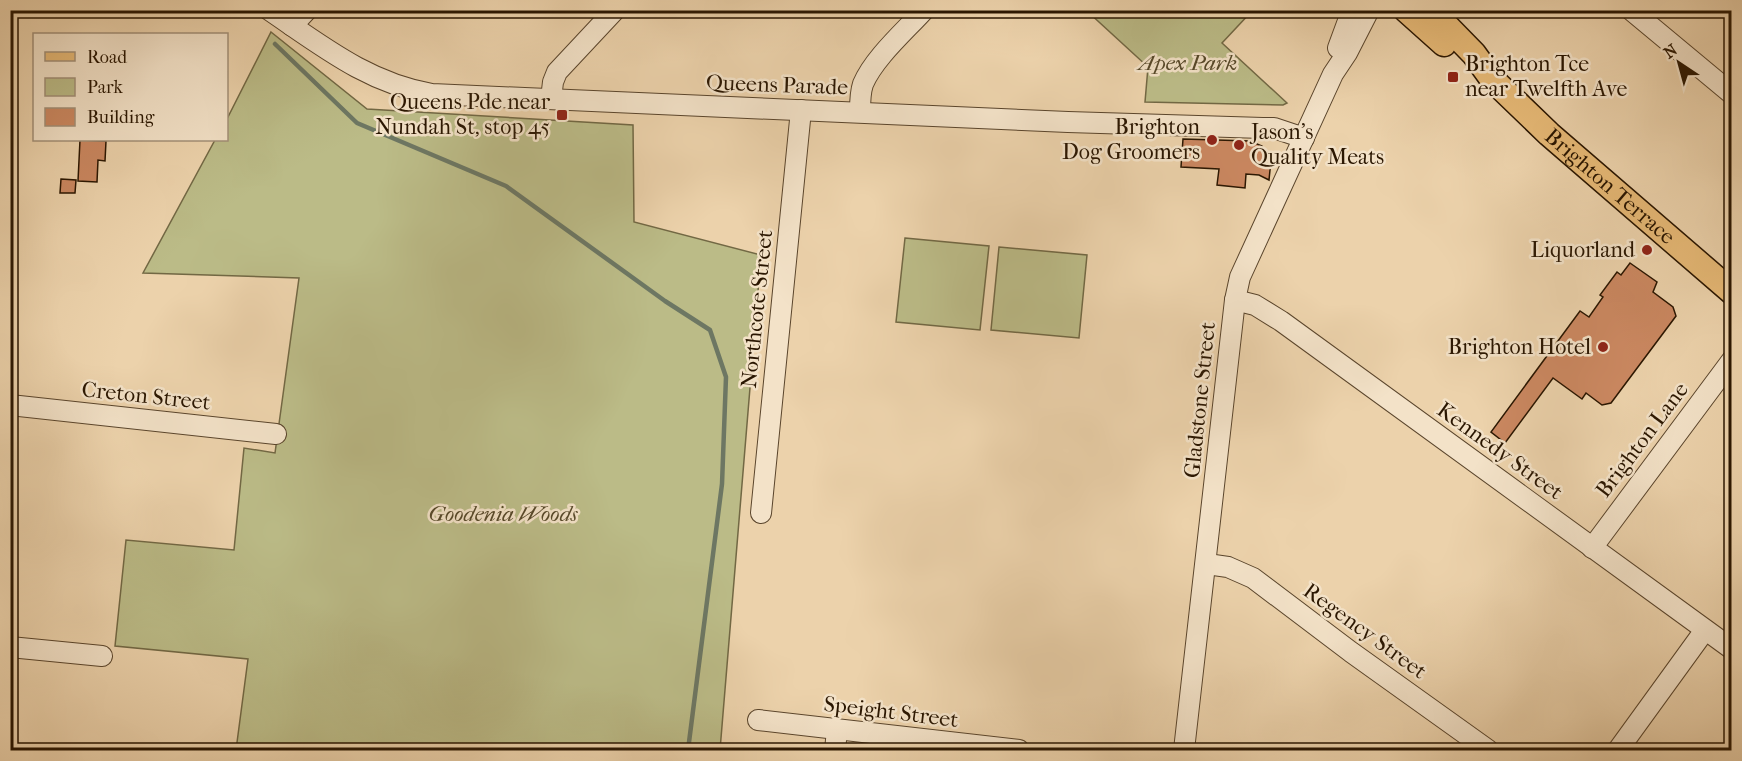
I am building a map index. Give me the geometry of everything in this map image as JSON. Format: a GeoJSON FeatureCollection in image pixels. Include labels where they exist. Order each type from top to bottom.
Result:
{"type":"FeatureCollection","features":[{"type":"Feature","properties":{"kind":"main road","name":"Brighton Terrace"},"geometry":{"type":"LineString","coordinates":[[1406,10],[1466,63],[1492,79]]}},
{"type":"Feature","properties":{"kind":"main road","name":"Brighton Terrace"},"geometry":{"type":"LineString","coordinates":[[1431,10],[1474,54],[1492,79],[1549,134],[1731,292]]}},
{"type":"Feature","properties":{"kind":"street","name":"Queens Parade"},"geometry":{"type":"LineString","coordinates":[[269,10],[360,71],[406,90],[441,95],[1068,122],[1263,128],[1284,131],[1304,138]]}},
{"type":"Feature","properties":{"kind":"street"},"geometry":{"type":"LineString","coordinates":[[292,26],[307,10]]}},
{"type":"Feature","properties":{"kind":"street"},"geometry":{"type":"LineString","coordinates":[[551,99],[557,72],[615,10]]}},
{"type":"Feature","properties":{"kind":"street","name":"Gladstone Street"},"geometry":{"type":"LineString","coordinates":[[1333,74],[1337,50],[1352,10]]}},
{"type":"Feature","properties":{"kind":"street","name":"Gladstone Street"},"geometry":{"type":"LineString","coordinates":[[1185,750],[1235,300],[1240,277],[1333,74],[1347,53],[1369,10]]}},
{"type":"Feature","properties":{"kind":"street"},"geometry":{"type":"LineString","coordinates":[[1631,10],[1731,94]]}},
{"type":"Feature","properties":{"kind":"street"},"geometry":{"type":"LineString","coordinates":[[860,112],[864,83],[874,66],[922,11]]}},
{"type":"Feature","properties":{"kind":"street","name":"Northcote Street"},"geometry":{"type":"LineString","coordinates":[[761,513],[801,110]]}},
{"type":"Feature","properties":{"kind":"street","name":"Kennedy Street"},"geometry":{"type":"LineString","coordinates":[[1235,300],[1255,305],[1281,321],[1731,649]]}},
{"type":"Feature","properties":{"kind":"street","name":"Brighton Lane"},"geometry":{"type":"LineString","coordinates":[[1592,548],[1731,360]]}},
{"type":"Feature","properties":{"kind":"street","name":"Creton Street"},"geometry":{"type":"LineString","coordinates":[[10,405],[276,434]]}},
{"type":"Feature","properties":{"kind":"street","name":"Regency Street"},"geometry":{"type":"LineString","coordinates":[[1207,564],[1228,567],[1253,578],[1351,652],[1488,750]]}},
{"type":"Feature","properties":{"kind":"street"},"geometry":{"type":"LineString","coordinates":[[1618,750],[1705,630]]}},
{"type":"Feature","properties":{"kind":"street"},"geometry":{"type":"LineString","coordinates":[[10,646],[102,656]]}},
{"type":"Feature","properties":{"kind":"street","name":"Speight Street"},"geometry":{"type":"LineString","coordinates":[[758,720],[1019,750]]}},
{"type":"Feature","properties":{"kind":"street"},"geometry":{"type":"LineString","coordinates":[[835,750],[837,730]]}},
{"type":"Feature","properties":{"kind":"green space","name":"Apex Park"},"geometry":{"type":"Polygon","coordinates":[[[1087,11],[1252,11],[1222,43],[1287,103],[1283,105],[1145,102],[1148,67],[1087,11]]]}},
{"type":"Feature","properties":{"kind":"green space","name":"Goodenia Woods"},"geometry":{"type":"Polygon","coordinates":[[[271,32],[367,109],[633,125],[634,222],[761,255],[720,750],[236,750],[248,659],[115,646],[126,540],[234,550],[244,448],[275,453],[299,278],[143,273],[214,141],[228,141],[228,117],[271,32]]]}},
{"type":"Feature","properties":{"kind":"green space"},"geometry":{"type":"Polygon","coordinates":[[[905,238],[989,246],[980,330],[896,322],[905,238]]]}},
{"type":"Feature","properties":{"kind":"green space"},"geometry":{"type":"Polygon","coordinates":[[[999,247],[1087,255],[1079,338],[991,330],[999,247]]]}},
{"type":"Feature","properties":{"kind":"building"},"geometry":{"type":"Polygon","coordinates":[[[1183,139],[1250,141],[1262,146],[1271,160],[1269,180],[1259,175],[1246,174],[1245,188],[1217,185],[1219,169],[1181,167],[1183,139]]]}},
{"type":"Feature","properties":{"kind":"building"},"geometry":{"type":"Polygon","coordinates":[[[80,141],[106,141],[105,161],[98,160],[97,182],[78,181],[80,141]]]}},
{"type":"Feature","properties":{"kind":"building"},"geometry":{"type":"Polygon","coordinates":[[[61,179],[76,180],[75,193],[60,193],[61,179]]]}},
{"type":"Feature","properties":{"kind":"building","name":"Brighton Hotel"},"geometry":{"type":"Polygon","coordinates":[[[1630,263],[1657,282],[1653,292],[1673,307],[1676,316],[1611,403],[1602,405],[1586,393],[1582,399],[1553,378],[1505,443],[1491,432],[1580,311],[1589,317],[1603,297],[1600,295],[1617,272],[1621,275],[1630,263]]]}},
{"type":"Feature","properties":{"kind":"waterway"},"geometry":{"type":"LineString","coordinates":[[275,44],[357,123],[506,186],[665,301],[710,330],[726,377],[722,484],[688,750]]}},
{"type":"Feature","properties":{"kind":"place","name":"Brighton Tce near Twelfth Ave"},"geometry":{"type":"Point","coordinates":[1453,77]}},
{"type":"Feature","properties":{"kind":"place","name":"Queens Pde near Nundah St, stop 45"},"geometry":{"type":"Point","coordinates":[562,115]}},
{"type":"Feature","properties":{"kind":"place","name":"Brighton Dog Groomers"},"geometry":{"type":"Point","coordinates":[1212,140]}},
{"type":"Feature","properties":{"kind":"place","name":"Jason's Quality Meats"},"geometry":{"type":"Point","coordinates":[1239,145]}},
{"type":"Feature","properties":{"kind":"place","name":"Liquorland"},"geometry":{"type":"Point","coordinates":[1647,250]}},
{"type":"Feature","properties":{"kind":"place","name":"Brighton Hotel"},"geometry":{"type":"Point","coordinates":[1603,347]}}]}
